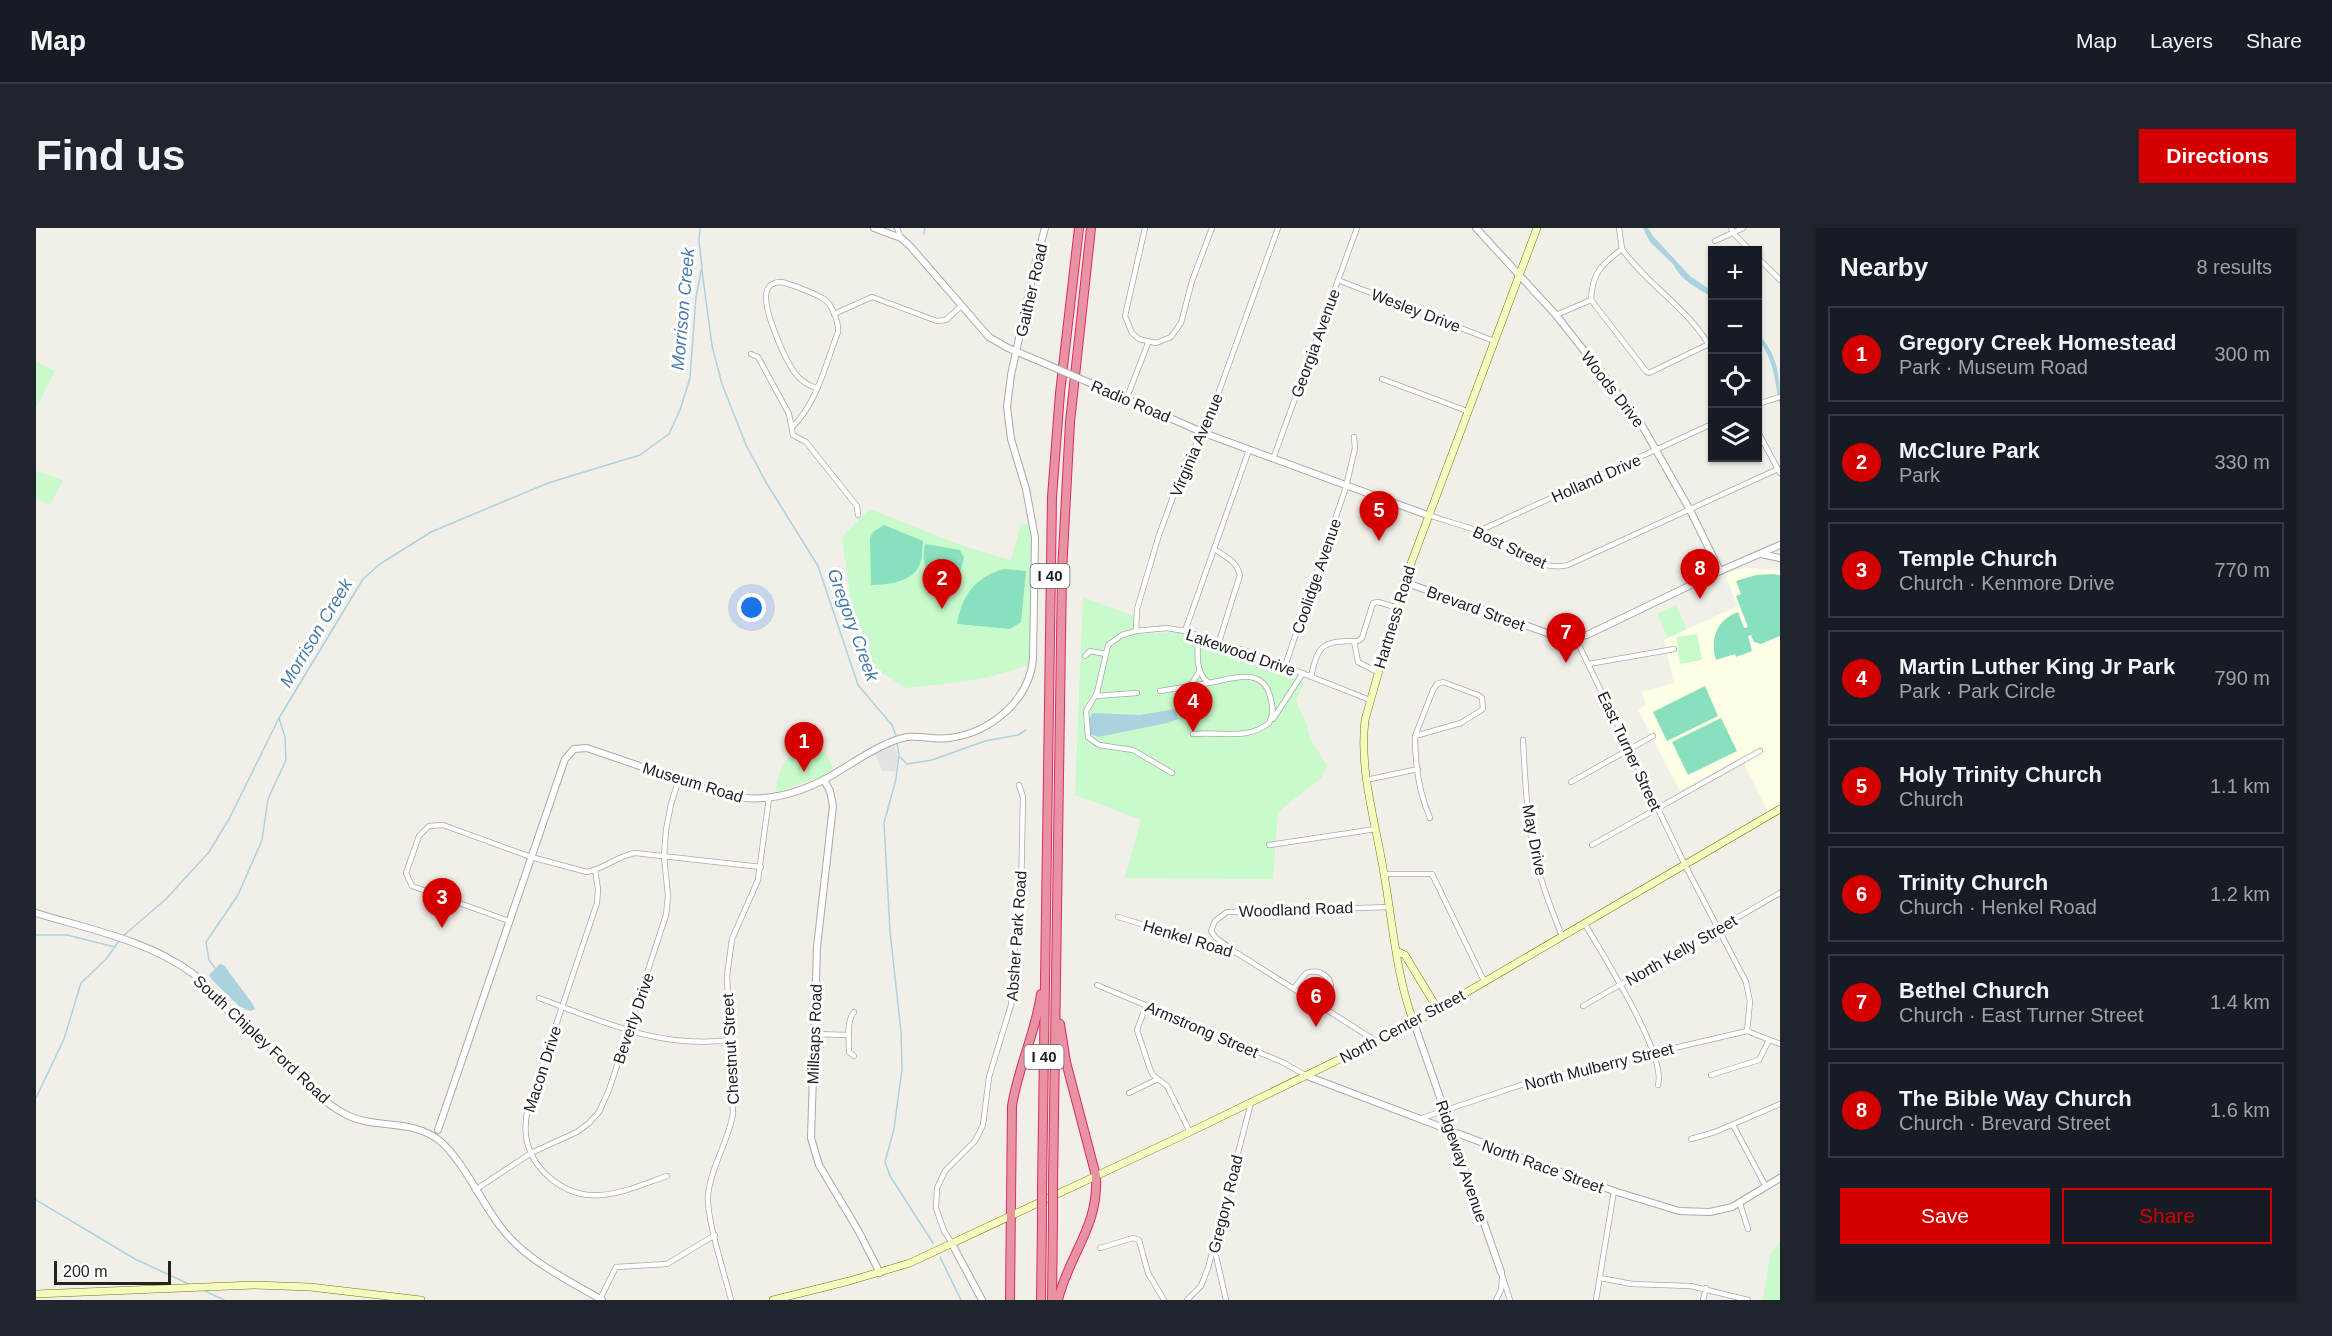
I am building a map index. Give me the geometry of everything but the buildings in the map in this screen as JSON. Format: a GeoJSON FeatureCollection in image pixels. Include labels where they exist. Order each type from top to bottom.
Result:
{"type":"FeatureCollection","features":[{"type":"Feature","properties":{"kind":"highway","name":"I 40"},"geometry":{"type":"LineString","coordinates":[[1041,1300],[1052,497],[1062,375],[1079,228]]}},
{"type":"Feature","properties":{"kind":"highway","name":"I 40"},"geometry":{"type":"LineString","coordinates":[[1052,1300],[1062,584],[1070,422],[1091,228]]}},
{"type":"Feature","properties":{"kind":"highway"},"geometry":{"type":"LineString","coordinates":[[1010,1300],[1012,1106],[1015,1087],[1039,1007],[1046,925]]}},
{"type":"Feature","properties":{"kind":"highway"},"geometry":{"type":"LineString","coordinates":[[1056,981],[1065,1062],[1096,1176],[1097,1194],[1095,1209],[1067,1272],[1058,1300]]}},
{"type":"Feature","properties":{"kind":"main road","name":"Hartness Road"},"geometry":{"type":"LineString","coordinates":[[1414,1023],[1403,995],[1398,952],[1366,780],[1363,740],[1370,700],[1395,607],[1427,515],[1537,228]]}},
{"type":"Feature","properties":{"kind":"main road","name":"North Center Street"},"geometry":{"type":"LineString","coordinates":[[773,1300],[880,1273],[952,1244],[1307,1076],[1414,1023],[1780,809]]}},
{"type":"Feature","properties":{"kind":"main road"},"geometry":{"type":"LineString","coordinates":[[1398,952],[1405,954],[1437,1008]]}},
{"type":"Feature","properties":{"kind":"main road"},"geometry":{"type":"LineString","coordinates":[[36,1294],[254,1285],[310,1287],[421,1300]]}},
{"type":"Feature","properties":{"kind":"street","name":"Radio Road"},"geometry":{"type":"LineString","coordinates":[[874,228],[901,238],[910,246],[989,337],[1204,433],[1427,515]]}},
{"type":"Feature","properties":{"kind":"street"},"geometry":{"type":"LineString","coordinates":[[897,228],[901,238]]}},
{"type":"Feature","properties":{"kind":"street","name":"Gaither Road"},"geometry":{"type":"LineString","coordinates":[[1016,351],[1045,228]]}},
{"type":"Feature","properties":{"kind":"street"},"geometry":{"type":"LineString","coordinates":[[1145,228],[1125,316],[1132,333],[1148,343],[1164,341],[1177,331],[1212,228]]}},
{"type":"Feature","properties":{"kind":"street","name":"Virginia Avenue"},"geometry":{"type":"LineString","coordinates":[[1136,631],[1137,609],[1159,535],[1188,456],[1204,433],[1278,228]]}},
{"type":"Feature","properties":{"kind":"street","name":"Georgia Avenue"},"geometry":{"type":"LineString","coordinates":[[1273,459],[1357,228]]}},
{"type":"Feature","properties":{"kind":"street","name":"Woods Drive"},"geometry":{"type":"LineString","coordinates":[[1476,228],[1556,315],[1640,422],[1690,510],[1720,571]]}},
{"type":"Feature","properties":{"kind":"street"},"geometry":{"type":"LineString","coordinates":[[1619,228],[1622,249],[1636,269],[1691,319],[1708,343]]}},
{"type":"Feature","properties":{"kind":"street"},"geometry":{"type":"LineString","coordinates":[[1715,241],[1732,231],[1743,228]]}},
{"type":"Feature","properties":{"kind":"street"},"geometry":{"type":"LineString","coordinates":[[1732,231],[1746,246]]}},
{"type":"Feature","properties":{"kind":"street"},"geometry":{"type":"LineString","coordinates":[[1622,249],[1604,262],[1594,277],[1591,300],[1649,373],[1708,344]]}},
{"type":"Feature","properties":{"kind":"street"},"geometry":{"type":"LineString","coordinates":[[1762,262],[1780,280]]}},
{"type":"Feature","properties":{"kind":"street","name":"Wesley Drive"},"geometry":{"type":"LineString","coordinates":[[1338,280],[1494,341]]}},
{"type":"Feature","properties":{"kind":"street"},"geometry":{"type":"LineString","coordinates":[[793,426],[804,415],[816,388],[838,332],[834,314],[824,299],[782,282],[770,285],[765,294],[765,303],[773,325],[795,373],[816,388]]}},
{"type":"Feature","properties":{"kind":"street"},"geometry":{"type":"LineString","coordinates":[[834,314],[872,297],[937,321],[946,320],[961,306]]}},
{"type":"Feature","properties":{"kind":"street"},"geometry":{"type":"LineString","coordinates":[[1556,315],[1591,300]]}},
{"type":"Feature","properties":{"kind":"street"},"geometry":{"type":"LineString","coordinates":[[1126,400],[1148,343]]}},
{"type":"Feature","properties":{"kind":"street","name":"Museum Road"},"geometry":{"type":"LineString","coordinates":[[438,1130],[565,759],[574,749],[587,748],[738,799],[769,798],[824,780],[870,752],[896,740],[912,735],[948,738],[976,730],[1007,710],[1022,694],[1028,683],[1033,659],[1035,538],[1032,513],[1008,423],[1008,391],[1016,351]]}},
{"type":"Feature","properties":{"kind":"street"},"geometry":{"type":"LineString","coordinates":[[751,354],[758,357],[789,414],[794,435],[806,442],[857,506],[858,515]]}},
{"type":"Feature","properties":{"kind":"street"},"geometry":{"type":"LineString","coordinates":[[1382,379],[1467,411]]}},
{"type":"Feature","properties":{"kind":"street"},"geometry":{"type":"LineString","coordinates":[[1762,403],[1778,397]]}},
{"type":"Feature","properties":{"kind":"street","name":"Holland Drive"},"geometry":{"type":"LineString","coordinates":[[1479,531],[1708,426]]}},
{"type":"Feature","properties":{"kind":"street","name":"Coolidge Avenue"},"geometry":{"type":"LineString","coordinates":[[1285,666],[1346,487],[1354,437]]}},
{"type":"Feature","properties":{"kind":"street"},"geometry":{"type":"LineString","coordinates":[[1762,439],[1779,471]]}},
{"type":"Feature","properties":{"kind":"street"},"geometry":{"type":"LineString","coordinates":[[1185,631],[1249,450]]}},
{"type":"Feature","properties":{"kind":"street","name":"Bost Street"},"geometry":{"type":"LineString","coordinates":[[1427,515],[1479,531],[1540,563],[1559,567],[1779,471]]}},
{"type":"Feature","properties":{"kind":"street","name":"Brevard Street"},"geometry":{"type":"LineString","coordinates":[[1404,582],[1550,634],[1575,637],[1587,635],[1780,545]]}},
{"type":"Feature","properties":{"kind":"street"},"geometry":{"type":"LineString","coordinates":[[1214,549],[1232,560],[1240,575],[1219,642]]}},
{"type":"Feature","properties":{"kind":"street"},"geometry":{"type":"LineString","coordinates":[[1761,554],[1780,558]]}},
{"type":"Feature","properties":{"kind":"street"},"geometry":{"type":"LineString","coordinates":[[1311,677],[1315,659],[1329,643],[1334,641],[1358,642],[1362,638],[1373,603],[1378,602],[1395,607]]}},
{"type":"Feature","properties":{"kind":"street","name":"Lakewood Drive"},"geometry":{"type":"LineString","coordinates":[[1106,654],[1108,645],[1113,640],[1136,631],[1167,628],[1185,631],[1285,666],[1370,700]]}},
{"type":"Feature","properties":{"kind":"street"},"geometry":{"type":"LineString","coordinates":[[1190,686],[1199,672],[1198,635]]}},
{"type":"Feature","properties":{"kind":"street","name":"East Turner Street"},"geometry":{"type":"LineString","coordinates":[[1575,637],[1685,865],[1750,992],[1747,1031]]}},
{"type":"Feature","properties":{"kind":"street"},"geometry":{"type":"LineString","coordinates":[[1354,641],[1358,662],[1377,672]]}},
{"type":"Feature","properties":{"kind":"street"},"geometry":{"type":"LineString","coordinates":[[1589,664],[1674,649]]}},
{"type":"Feature","properties":{"kind":"street"},"geometry":{"type":"LineString","coordinates":[[1085,656],[1090,651],[1106,654],[1095,696],[1086,711],[1087,732],[1091,739],[1099,746],[1133,750],[1172,773]]}},
{"type":"Feature","properties":{"kind":"street"},"geometry":{"type":"LineString","coordinates":[[1199,672],[1209,683]]}},
{"type":"Feature","properties":{"kind":"street"},"geometry":{"type":"LineString","coordinates":[[1193,734],[1246,735],[1255,733],[1269,723],[1303,674]]}},
{"type":"Feature","properties":{"kind":"street"},"geometry":{"type":"LineString","coordinates":[[1160,691],[1246,676],[1254,677],[1268,686],[1274,705],[1269,723]]}},
{"type":"Feature","properties":{"kind":"street"},"geometry":{"type":"LineString","coordinates":[[1415,736],[1461,723],[1470,718],[1483,709],[1482,698],[1443,682],[1437,684],[1428,700],[1415,736],[1418,769],[1425,806],[1430,818]]}},
{"type":"Feature","properties":{"kind":"street"},"geometry":{"type":"LineString","coordinates":[[1095,696],[1137,693]]}},
{"type":"Feature","properties":{"kind":"street"},"geometry":{"type":"LineString","coordinates":[[1271,699],[1284,704]]}},
{"type":"Feature","properties":{"kind":"street"},"geometry":{"type":"LineString","coordinates":[[1571,782],[1653,736]]}},
{"type":"Feature","properties":{"kind":"street","name":"May Drive"},"geometry":{"type":"LineString","coordinates":[[1523,740],[1532,843],[1549,902],[1562,936]]}},
{"type":"Feature","properties":{"kind":"street"},"geometry":{"type":"LineString","coordinates":[[1592,845],[1760,751]]}},
{"type":"Feature","properties":{"kind":"street"},"geometry":{"type":"LineString","coordinates":[[1366,780],[1418,769]]}},
{"type":"Feature","properties":{"kind":"street","name":"Beverly Drive"},"geometry":{"type":"LineString","coordinates":[[475,1190],[531,1153],[577,1132],[599,1112],[666,915],[668,877],[664,856],[671,804],[679,779]]}},
{"type":"Feature","properties":{"kind":"street","name":"Millsaps Road"},"geometry":{"type":"LineString","coordinates":[[824,780],[830,791],[833,806],[818,947],[811,1132],[819,1165],[858,1230],[880,1273]]}},
{"type":"Feature","properties":{"kind":"street","name":"Absher Park Road"},"geometry":{"type":"LineString","coordinates":[[952,1244],[936,1208],[938,1188],[945,1171],[975,1141],[983,1125],[989,1077],[1011,1005],[1021,894],[1023,797],[1019,785]]}},
{"type":"Feature","properties":{"kind":"street","name":"Chestnut Street"},"geometry":{"type":"LineString","coordinates":[[731,1300],[715,1235],[708,1193],[733,1114],[728,957],[739,922],[754,893],[761,867],[769,798]]}},
{"type":"Feature","properties":{"kind":"street"},"geometry":{"type":"LineString","coordinates":[[509,921],[418,890],[408,880],[407,867],[423,830],[436,824],[578,871],[595,870],[623,855],[635,853],[761,867]]}},
{"type":"Feature","properties":{"kind":"street"},"geometry":{"type":"LineString","coordinates":[[1269,845],[1376,829]]}},
{"type":"Feature","properties":{"kind":"street","name":"Macon Drive"},"geometry":{"type":"LineString","coordinates":[[595,870],[597,903],[528,1107],[526,1135],[531,1153],[538,1166],[549,1178],[563,1187],[587,1195],[601,1195],[667,1176]]}},
{"type":"Feature","properties":{"kind":"street"},"geometry":{"type":"LineString","coordinates":[[1384,874],[1432,874],[1484,981]]}},
{"type":"Feature","properties":{"kind":"street","name":"North Kelly Street"},"geometry":{"type":"LineString","coordinates":[[1582,1006],[1780,893]]}},
{"type":"Feature","properties":{"kind":"street","name":"Woodland Road"},"geometry":{"type":"LineString","coordinates":[[1237,952],[1216,938],[1211,931],[1215,921],[1227,912],[1389,907]]}},
{"type":"Feature","properties":{"kind":"street","name":"South Chipley Ford Road"},"geometry":{"type":"LineString","coordinates":[[36,913],[154,951],[192,973],[229,1012],[261,1039],[299,1078],[344,1113],[377,1123],[417,1128],[435,1137],[452,1155],[501,1228],[518,1246],[550,1270],[601,1299]]}},
{"type":"Feature","properties":{"kind":"street","name":"Henkel Road"},"geometry":{"type":"LineString","coordinates":[[1118,916],[1237,952],[1376,1041]]}},
{"type":"Feature","properties":{"kind":"street"},"geometry":{"type":"LineString","coordinates":[[1585,924],[1620,985],[1654,1052],[1661,1076],[1658,1085]]}},
{"type":"Feature","properties":{"kind":"street"},"geometry":{"type":"LineString","coordinates":[[1293,988],[1306,973],[1318,971],[1324,974],[1331,986],[1330,993],[1322,1007]]}},
{"type":"Feature","properties":{"kind":"street","name":"Armstrong Street"},"geometry":{"type":"LineString","coordinates":[[1097,985],[1282,1062],[1307,1076]]}},
{"type":"Feature","properties":{"kind":"street"},"geometry":{"type":"LineString","coordinates":[[538,998],[628,1030],[676,1042],[695,1044],[730,1040]]}},
{"type":"Feature","properties":{"kind":"street"},"geometry":{"type":"LineString","coordinates":[[1146,1006],[1137,1030],[1150,1069],[1153,1075],[1167,1086],[1190,1132]]}},
{"type":"Feature","properties":{"kind":"street"},"geometry":{"type":"LineString","coordinates":[[854,1012],[850,1018],[849,1035],[849,1052],[854,1056]]}},
{"type":"Feature","properties":{"kind":"street","name":"Ridgeway Avenue"},"geometry":{"type":"LineString","coordinates":[[1414,1023],[1510,1300]]}},
{"type":"Feature","properties":{"kind":"street"},"geometry":{"type":"LineString","coordinates":[[1747,1031],[1780,1044]]}},
{"type":"Feature","properties":{"kind":"street","name":"North Mulberry Street"},"geometry":{"type":"LineString","coordinates":[[1419,1119],[1533,1081],[1747,1031]]}},
{"type":"Feature","properties":{"kind":"street"},"geometry":{"type":"LineString","coordinates":[[814,1034],[849,1035]]}},
{"type":"Feature","properties":{"kind":"street"},"geometry":{"type":"LineString","coordinates":[[1711,1075],[1759,1060],[1769,1040]]}},
{"type":"Feature","properties":{"kind":"street","name":"North Race Street"},"geometry":{"type":"LineString","coordinates":[[1307,1076],[1451,1132],[1614,1191],[1679,1211],[1710,1212],[1740,1204],[1780,1178]]}},
{"type":"Feature","properties":{"kind":"street"},"geometry":{"type":"LineString","coordinates":[[1129,1093],[1158,1079]]}},
{"type":"Feature","properties":{"kind":"street","name":"Gregory Road"},"geometry":{"type":"LineString","coordinates":[[1187,1300],[1205,1277],[1251,1103]]}},
{"type":"Feature","properties":{"kind":"street"},"geometry":{"type":"LineString","coordinates":[[1691,1139],[1733,1125],[1780,1104]]}},
{"type":"Feature","properties":{"kind":"street"},"geometry":{"type":"LineString","coordinates":[[1733,1125],[1766,1187]]}},
{"type":"Feature","properties":{"kind":"street"},"geometry":{"type":"LineString","coordinates":[[435,1137],[438,1130]]}},
{"type":"Feature","properties":{"kind":"street"},"geometry":{"type":"LineString","coordinates":[[1596,1300],[1614,1191]]}},
{"type":"Feature","properties":{"kind":"street"},"geometry":{"type":"LineString","coordinates":[[1740,1204],[1748,1229]]}},
{"type":"Feature","properties":{"kind":"street"},"geometry":{"type":"LineString","coordinates":[[601,1299],[616,1267],[667,1264],[715,1235]]}},
{"type":"Feature","properties":{"kind":"street"},"geometry":{"type":"LineString","coordinates":[[1100,1248],[1133,1238],[1139,1240],[1148,1273],[1164,1300]]}},
{"type":"Feature","properties":{"kind":"street"},"geometry":{"type":"LineString","coordinates":[[952,1244],[982,1300]]}},
{"type":"Feature","properties":{"kind":"street"},"geometry":{"type":"LineString","coordinates":[[1214,1245],[1226,1300]]}},
{"type":"Feature","properties":{"kind":"street"},"geometry":{"type":"LineString","coordinates":[[1496,1300],[1501,1290],[1501,1272]]}},
{"type":"Feature","properties":{"kind":"street"},"geometry":{"type":"LineString","coordinates":[[1600,1278],[1632,1284],[1706,1288],[1748,1300]]}},
{"type":"Feature","properties":{"kind":"street"},"geometry":{"type":"LineString","coordinates":[[1703,1300],[1706,1288]]}},
{"type":"Feature","properties":{"kind":"shaded area"},"geometry":{"type":"Polygon","coordinates":[[[1745,568],[1780,570],[1780,804],[1768,811],[1741,757],[1680,791],[1638,710],[1646,705],[1642,692],[1674,683],[1664,640],[1738,606],[1726,578],[1729,572],[1745,568]]]}},
{"type":"Feature","properties":{"kind":"shaded area"},"geometry":{"type":"Polygon","coordinates":[[[894,743],[898,756],[896,771],[882,771],[874,751],[894,743]]]}},
{"type":"Feature","properties":{"kind":"green space"},"geometry":{"type":"Polygon","coordinates":[[[36,362],[55,371],[36,408],[36,362]]]}},
{"type":"Feature","properties":{"kind":"green space"},"geometry":{"type":"Polygon","coordinates":[[[36,471],[63,480],[50,505],[36,499],[36,471]]]}},
{"type":"Feature","properties":{"kind":"green space"},"geometry":{"type":"Polygon","coordinates":[[[870,509],[960,545],[1011,560],[1021,524],[1033,524],[1032,663],[985,678],[905,688],[859,657],[842,537],[870,509]]]}},
{"type":"Feature","properties":{"kind":"green space"},"geometry":{"type":"Polygon","coordinates":[[[884,525],[923,541],[921,560],[916,571],[905,579],[871,585],[870,538],[873,532],[884,525]]]}},
{"type":"Feature","properties":{"kind":"green space"},"geometry":{"type":"Polygon","coordinates":[[[925,544],[960,550],[964,558],[954,592],[939,585],[929,574],[924,560],[925,544]]]}},
{"type":"Feature","properties":{"kind":"green space"},"geometry":{"type":"Polygon","coordinates":[[[1004,569],[1026,571],[1021,622],[1010,629],[957,624],[966,596],[985,577],[1004,569]]]}},
{"type":"Feature","properties":{"kind":"green space"},"geometry":{"type":"Polygon","coordinates":[[[1756,575],[1780,575],[1780,636],[1761,644],[1754,642],[1751,635],[1748,636],[1752,651],[1736,657],[1735,654],[1716,660],[1714,645],[1716,631],[1724,620],[1738,612],[1744,628],[1748,627],[1736,596],[1741,594],[1736,581],[1756,575]]]}},
{"type":"Feature","properties":{"kind":"green space"},"geometry":{"type":"Polygon","coordinates":[[[1083,597],[1139,618],[1138,634],[1176,632],[1245,657],[1304,682],[1296,701],[1307,725],[1310,739],[1327,765],[1321,778],[1278,812],[1273,879],[1125,878],[1141,820],[1075,795],[1083,597]]]}},
{"type":"Feature","properties":{"kind":"green space"},"geometry":{"type":"Polygon","coordinates":[[[1676,605],[1687,629],[1668,638],[1657,614],[1676,605]]]}},
{"type":"Feature","properties":{"kind":"green space"},"geometry":{"type":"Polygon","coordinates":[[[1697,634],[1702,660],[1680,664],[1676,637],[1697,634]]]}},
{"type":"Feature","properties":{"kind":"green space"},"geometry":{"type":"Polygon","coordinates":[[[1705,686],[1718,716],[1667,741],[1653,712],[1705,686]]]}},
{"type":"Feature","properties":{"kind":"green space"},"geometry":{"type":"Polygon","coordinates":[[[1721,718],[1737,751],[1688,775],[1672,742],[1721,718]]]}},
{"type":"Feature","properties":{"kind":"green space"},"geometry":{"type":"Polygon","coordinates":[[[811,745],[817,745],[827,755],[833,768],[821,777],[776,792],[781,768],[785,762],[796,752],[811,745]]]}},
{"type":"Feature","properties":{"kind":"green space"},"geometry":{"type":"Polygon","coordinates":[[[1780,1241],[1780,1300],[1763,1300],[1770,1255],[1780,1241]]]}},
{"type":"Feature","properties":{"kind":"water"},"geometry":{"type":"Polygon","coordinates":[[[1643,228],[1648,228],[1690,276],[1708,288],[1708,295],[1681,276],[1674,265],[1650,242],[1643,228]]]}},
{"type":"Feature","properties":{"kind":"water"},"geometry":{"type":"Polygon","coordinates":[[[1762,338],[1774,358],[1780,405],[1771,363],[1762,345],[1762,338]]]}},
{"type":"Feature","properties":{"kind":"water"},"geometry":{"type":"Polygon","coordinates":[[[1175,709],[1178,719],[1167,723],[1098,737],[1090,734],[1089,719],[1093,713],[1140,715],[1175,709]]]}},
{"type":"Feature","properties":{"kind":"water"},"geometry":{"type":"Polygon","coordinates":[[[220,964],[225,966],[255,1009],[250,1011],[239,1006],[212,980],[209,975],[220,964]]]}},
{"type":"Feature","properties":{"kind":"waterway","name":"Morrison Creek"},"geometry":{"type":"LineString","coordinates":[[123,936],[166,899],[209,852],[229,819],[279,718],[363,579],[380,564],[431,532],[548,483],[640,455],[669,434],[680,410],[690,378],[696,297],[702,267],[700,228]]}},
{"type":"Feature","properties":{"kind":"waterway"},"geometry":{"type":"LineString","coordinates":[[924,234],[925,228]]}},
{"type":"Feature","properties":{"kind":"waterway","name":"Gregory Creek"},"geometry":{"type":"LineString","coordinates":[[702,270],[712,346],[722,384],[746,445],[767,484],[818,566],[858,685],[892,725],[897,738]]}},
{"type":"Feature","properties":{"kind":"waterway"},"geometry":{"type":"LineString","coordinates":[[215,968],[209,960],[206,942],[238,895],[262,840],[268,799],[286,760],[285,737],[279,718]]}},
{"type":"Feature","properties":{"kind":"waterway"},"geometry":{"type":"LineString","coordinates":[[900,757],[907,764],[932,760],[985,741],[1018,735],[1026,730]]}},
{"type":"Feature","properties":{"kind":"waterway","name":"Gregory Creek"},"geometry":{"type":"LineString","coordinates":[[897,743],[899,755],[896,779],[884,823],[890,931],[901,1032],[902,1069],[894,1129],[885,1162],[890,1176],[933,1243]]}},
{"type":"Feature","properties":{"kind":"waterway"},"geometry":{"type":"LineString","coordinates":[[36,935],[67,935],[115,947]]}},
{"type":"Feature","properties":{"kind":"waterway","name":"Morrison Creek"},"geometry":{"type":"LineString","coordinates":[[36,1098],[64,1039],[81,983],[106,959],[120,940]]}},
{"type":"Feature","properties":{"kind":"waterway"},"geometry":{"type":"LineString","coordinates":[[36,1200],[135,1259],[191,1285]]}},
{"type":"Feature","properties":{"kind":"waterway","name":"Gregory Creek"},"geometry":{"type":"LineString","coordinates":[[940,1257],[961,1300]]}},
{"type":"Feature","properties":{"kind":"waterway"},"geometry":{"type":"LineString","coordinates":[[203,1290],[224,1300]]}},
{"type":"Feature","properties":{"kind":"place","name":"Holy Trinity Church"},"geometry":{"type":"Point","coordinates":[1379,541]}},
{"type":"Feature","properties":{"kind":"place","name":"The Bible Way Church"},"geometry":{"type":"Point","coordinates":[1700,599]}},
{"type":"Feature","properties":{"kind":"place","name":"McClure Park"},"geometry":{"type":"Point","coordinates":[942,609]}},
{"type":"Feature","properties":{"kind":"place","name":"Bethel Church"},"geometry":{"type":"Point","coordinates":[1566,663]}},
{"type":"Feature","properties":{"kind":"place","name":"Martin Luther King Jr Park"},"geometry":{"type":"Point","coordinates":[1193,732]}},
{"type":"Feature","properties":{"kind":"place","name":"Gregory Creek Homestead"},"geometry":{"type":"Point","coordinates":[804,772]}},
{"type":"Feature","properties":{"kind":"place","name":"Temple Church"},"geometry":{"type":"Point","coordinates":[442,928]}},
{"type":"Feature","properties":{"kind":"place","name":"Trinity Church"},"geometry":{"type":"Point","coordinates":[1316,1027]}}]}
